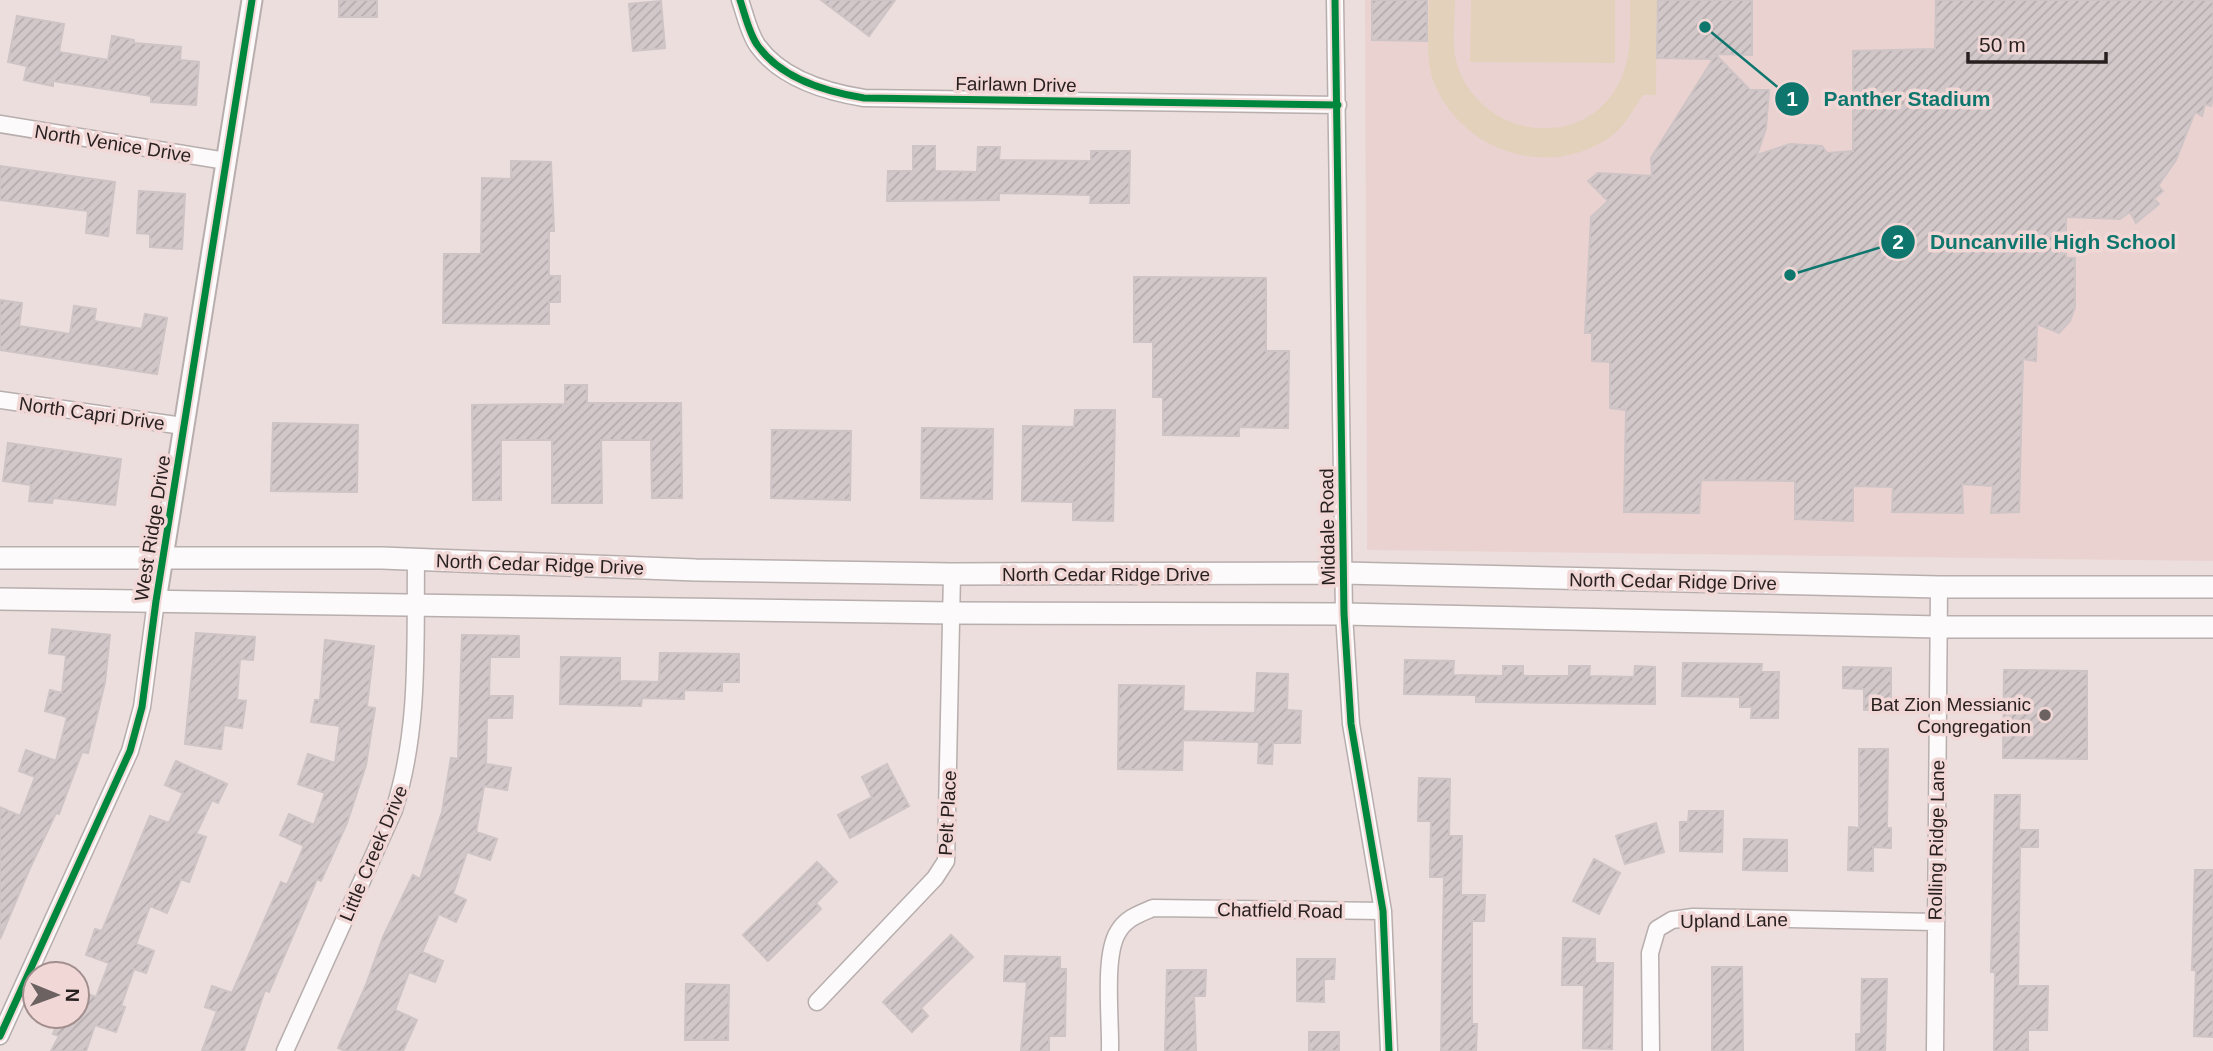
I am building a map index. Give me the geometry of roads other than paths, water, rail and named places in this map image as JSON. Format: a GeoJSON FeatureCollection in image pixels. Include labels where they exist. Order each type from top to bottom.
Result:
{"type":"FeatureCollection","features":[{"type":"Feature","properties":{"kind":"main road","name":"North Cedar Ridge Drive"},"geometry":{"type":"LineString","coordinates":[[0,558],[416,560],[696,570],[952,574],[1343,573],[1939,587],[2213,587]]}},
{"type":"Feature","properties":{"kind":"main road","name":"North Cedar Ridge Drive"},"geometry":{"type":"LineString","coordinates":[[0,599],[952,613],[1344,614],[1940,627],[2213,628]]}},
{"type":"Feature","properties":{"kind":"street","name":"West Ridge Drive"},"geometry":{"type":"LineString","coordinates":[[0,1036],[130,751],[142,707],[156,601],[252,0]]}},
{"type":"Feature","properties":{"kind":"street","name":"Fairlawn Drive"},"geometry":{"type":"LineString","coordinates":[[740,0],[757,46],[786,70],[827,92],[864,98],[1338,105]]}},
{"type":"Feature","properties":{"kind":"street","name":"Middale Road"},"geometry":{"type":"LineString","coordinates":[[1335,0],[1344,614],[1351,724],[1383,911],[1390,1051]]}},
{"type":"Feature","properties":{"kind":"street","name":"North Venice Drive"},"geometry":{"type":"LineString","coordinates":[[0,124],[226,160]]}},
{"type":"Feature","properties":{"kind":"street","name":"North Capri Drive"},"geometry":{"type":"LineString","coordinates":[[0,400],[184,426]]}},
{"type":"Feature","properties":{"kind":"street","name":"Little Creek Drive"},"geometry":{"type":"LineString","coordinates":[[285,1051],[394,810],[407,770],[413,722],[416,560]]}},
{"type":"Feature","properties":{"kind":"street","name":"Pelt Place"},"geometry":{"type":"LineString","coordinates":[[817,1002],[935,878],[946,861],[952,574]]}},
{"type":"Feature","properties":{"kind":"street","name":"Rolling Ridge Lane"},"geometry":{"type":"LineString","coordinates":[[1935,1051],[1939,587]]}},
{"type":"Feature","properties":{"kind":"street","name":"Chatfield Road"},"geometry":{"type":"LineString","coordinates":[[1110,1051],[1111,950],[1118,932],[1132,916],[1153,908],[1383,911]]}},
{"type":"Feature","properties":{"kind":"street","name":"Upland Lane"},"geometry":{"type":"LineString","coordinates":[[1651,1051],[1650,953],[1657,929],[1672,920],[1693,917],[1935,922]]}},
{"type":"Feature","properties":{"kind":"place","name":"Panther Stadium"},"geometry":{"type":"Point","coordinates":[1705,27]}},
{"type":"Feature","properties":{"kind":"place","name":"Duncanville High School"},"geometry":{"type":"Point","coordinates":[1790,275]}},
{"type":"Feature","properties":{"kind":"place","name":"Bat Zion Messianic Congregation"},"geometry":{"type":"Point","coordinates":[2045,715]}}]}
